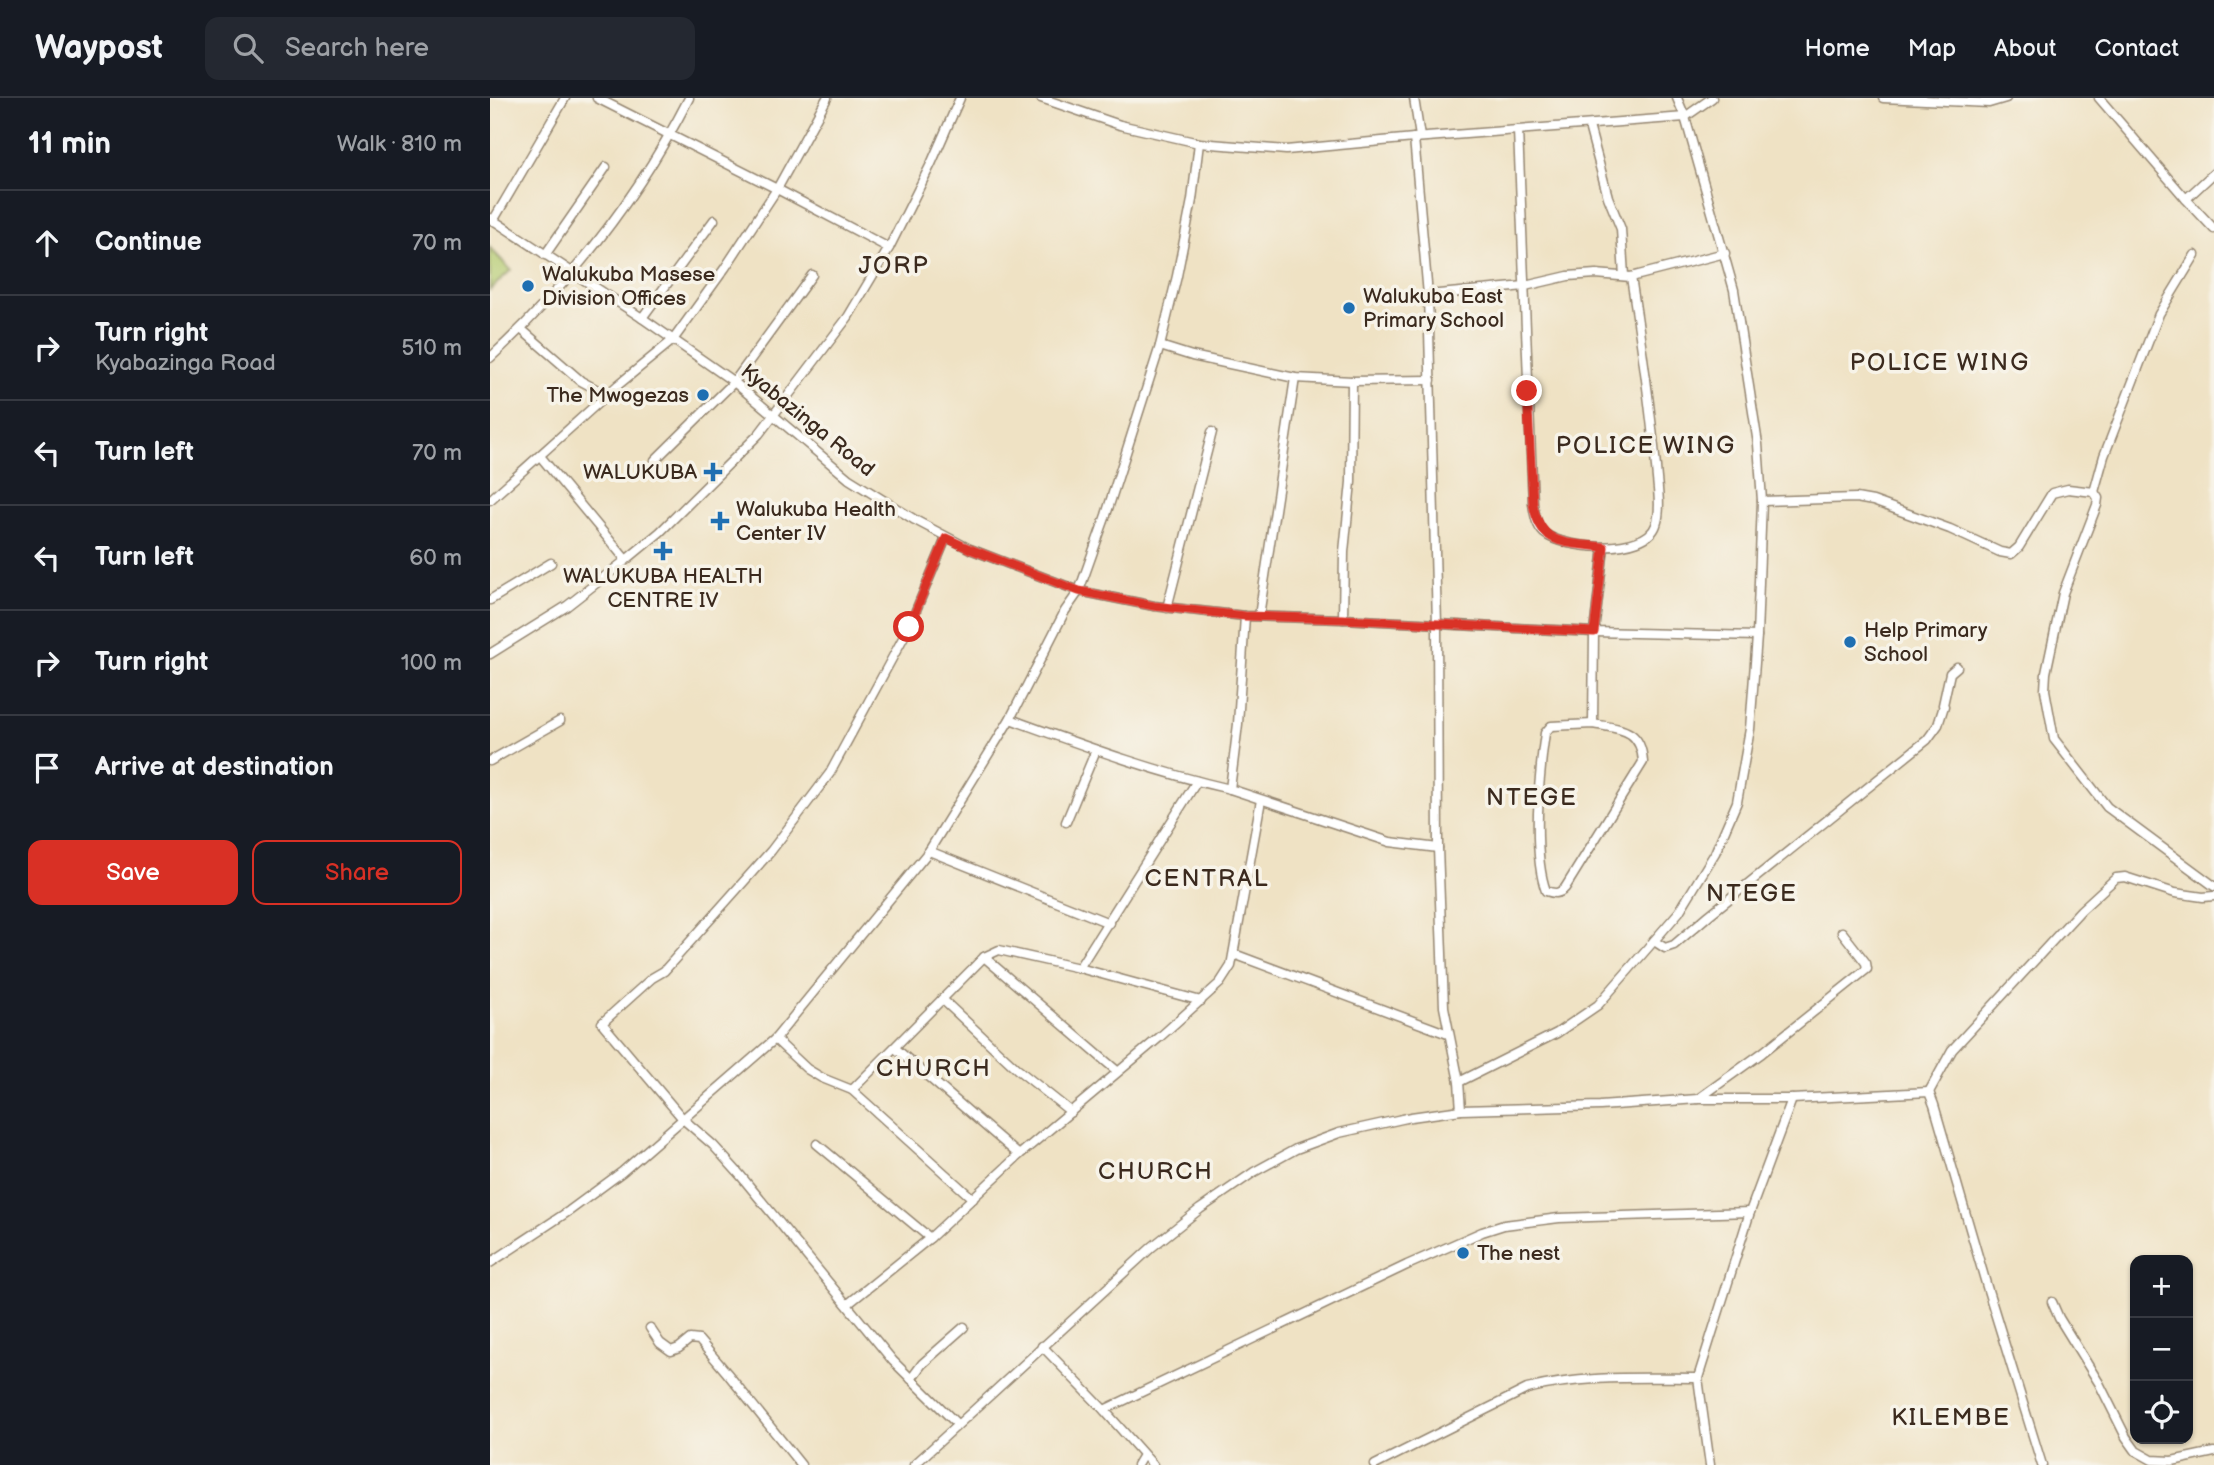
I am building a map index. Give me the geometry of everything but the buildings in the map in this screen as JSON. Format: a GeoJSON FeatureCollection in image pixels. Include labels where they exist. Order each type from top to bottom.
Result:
{"type":"FeatureCollection","features":[{"type":"Feature","properties":{"kind":"street"},"geometry":{"type":"LineString","coordinates":[[492,220],[565,98]]}},
{"type":"Feature","properties":{"kind":"street"},"geometry":{"type":"LineString","coordinates":[[597,98],[889,248]]}},
{"type":"Feature","properties":{"kind":"street"},"geometry":{"type":"LineString","coordinates":[[490,358],[521,329],[616,217],[648,174],[689,98]]}},
{"type":"Feature","properties":{"kind":"street"},"geometry":{"type":"LineString","coordinates":[[490,500],[673,340],[777,189],[827,98]]}},
{"type":"Feature","properties":{"kind":"street"},"geometry":{"type":"LineString","coordinates":[[490,654],[567,606],[626,560],[660,532],[759,434],[848,317],[889,248],[960,98]]}},
{"type":"Feature","properties":{"kind":"street"},"geometry":{"type":"LineString","coordinates":[[1041,98],[1120,125],[1199,143],[1286,150],[1417,137],[1685,117],[1713,98]]}},
{"type":"Feature","properties":{"kind":"street"},"geometry":{"type":"LineString","coordinates":[[1414,98],[1429,295],[1437,624],[1438,848],[1444,1007],[1459,1082],[1461,1110]]}},
{"type":"Feature","properties":{"kind":"street"},"geometry":{"type":"LineString","coordinates":[[1459,1082],[1557,1033],[1598,1005],[1679,912],[1715,853],[1737,802],[1750,729],[1757,636],[1762,501],[1758,444],[1734,290],[1685,117],[1677,98]]}},
{"type":"Feature","properties":{"kind":"street"},"geometry":{"type":"LineString","coordinates":[[1883,98],[1989,103],[2006,98]]}},
{"type":"Feature","properties":{"kind":"street"},"geometry":{"type":"LineString","coordinates":[[2099,98],[2214,229]]}},
{"type":"Feature","properties":{"kind":"street"},"geometry":{"type":"LineString","coordinates":[[1518,130],[1527,403],[1536,520],[1543,532],[1551,537],[1604,547],[1637,543],[1650,535],[1656,527],[1658,514],[1651,416],[1621,229],[1608,197],[1589,125]]}},
{"type":"Feature","properties":{"kind":"street"},"geometry":{"type":"LineString","coordinates":[[490,1263],[622,1172],[775,1039],[929,851],[1010,719],[1065,611],[1079,591],[1107,515],[1160,346],[1192,200],[1199,143]]}},
{"type":"Feature","properties":{"kind":"street"},"geometry":{"type":"LineString","coordinates":[[545,254],[606,167]]}},
{"type":"Feature","properties":{"kind":"street"},"geometry":{"type":"LineString","coordinates":[[2186,199],[2214,173]]}},
{"type":"Feature","properties":{"kind":"street","name":"Kyabazinga Road"},"geometry":{"type":"LineString","coordinates":[[492,220],[572,271],[734,382],[849,479],[946,538],[1079,591],[1167,608],[1245,616],[1594,632],[1757,636]]}},
{"type":"Feature","properties":{"kind":"street"},"geometry":{"type":"LineString","coordinates":[[642,318],[714,220]]}},
{"type":"Feature","properties":{"kind":"street"},"geometry":{"type":"LineString","coordinates":[[1429,295],[1525,286],[1568,276],[1596,274],[1627,277],[1725,253]]}},
{"type":"Feature","properties":{"kind":"street"},"geometry":{"type":"LineString","coordinates":[[2195,255],[2160,314],[2104,456],[2094,492],[2098,498],[2097,505],[2063,593],[2046,673],[2045,690],[2054,739],[2107,807],[2214,886]]}},
{"type":"Feature","properties":{"kind":"street"},"geometry":{"type":"LineString","coordinates":[[655,460],[734,382],[812,275]]}},
{"type":"Feature","properties":{"kind":"street"},"geometry":{"type":"LineString","coordinates":[[521,329],[581,381],[607,395]]}},
{"type":"Feature","properties":{"kind":"street"},"geometry":{"type":"LineString","coordinates":[[1160,346],[1192,356],[1295,378],[1352,381],[1431,380]]}},
{"type":"Feature","properties":{"kind":"street"},"geometry":{"type":"LineString","coordinates":[[1259,616],[1295,378]]}},
{"type":"Feature","properties":{"kind":"street"},"geometry":{"type":"LineString","coordinates":[[1343,619],[1351,482],[1352,381]]}},
{"type":"Feature","properties":{"kind":"street"},"geometry":{"type":"LineString","coordinates":[[1167,608],[1212,432]]}},
{"type":"Feature","properties":{"kind":"street"},"geometry":{"type":"LineString","coordinates":[[540,456],[626,560]]}},
{"type":"Feature","properties":{"kind":"street"},"geometry":{"type":"LineString","coordinates":[[1762,501],[1856,498],[1873,501],[1950,529],[2007,554],[2019,547],[2052,493],[2068,489],[2094,492]]}},
{"type":"Feature","properties":{"kind":"street"},"geometry":{"type":"LineString","coordinates":[[946,538],[909,627],[830,774],[771,851],[664,971],[652,978],[602,1023],[684,1119],[713,1145],[741,1176],[893,1361],[957,1424]]}},
{"type":"Feature","properties":{"kind":"street"},"geometry":{"type":"LineString","coordinates":[[1593,723],[1594,632],[1604,547]]}},
{"type":"Feature","properties":{"kind":"street"},"geometry":{"type":"LineString","coordinates":[[490,600],[551,563]]}},
{"type":"Feature","properties":{"kind":"street"},"geometry":{"type":"LineString","coordinates":[[1230,789],[1238,724],[1245,616]]}},
{"type":"Feature","properties":{"kind":"street"},"geometry":{"type":"LineString","coordinates":[[1654,941],[1665,948],[1674,945],[1927,740],[1938,725],[1950,673],[1957,667]]}},
{"type":"Feature","properties":{"kind":"street"},"geometry":{"type":"LineString","coordinates":[[1010,719],[1096,750],[1230,789],[1390,842],[1438,848]]}},
{"type":"Feature","properties":{"kind":"street"},"geometry":{"type":"LineString","coordinates":[[490,761],[561,721]]}},
{"type":"Feature","properties":{"kind":"street"},"geometry":{"type":"LineString","coordinates":[[1593,723],[1625,730],[1633,735],[1643,751],[1643,762],[1565,888],[1554,894],[1546,891],[1540,873],[1538,805],[1545,733],[1551,726],[1593,723]]}},
{"type":"Feature","properties":{"kind":"street"},"geometry":{"type":"LineString","coordinates":[[1066,822],[1096,750]]}},
{"type":"Feature","properties":{"kind":"street"},"geometry":{"type":"LineString","coordinates":[[1079,968],[1197,781]]}},
{"type":"Feature","properties":{"kind":"street"},"geometry":{"type":"LineString","coordinates":[[848,1304],[930,1238],[1019,1155],[1201,1001],[1227,974],[1234,954],[1261,800]]}},
{"type":"Feature","properties":{"kind":"street"},"geometry":{"type":"LineString","coordinates":[[929,851],[1109,923]]}},
{"type":"Feature","properties":{"kind":"street"},"geometry":{"type":"LineString","coordinates":[[2042,1465],[1929,1092],[1952,1049],[2081,910],[2116,878],[2124,877],[2175,893],[2214,896]]}},
{"type":"Feature","properties":{"kind":"street"},"geometry":{"type":"LineString","coordinates":[[1698,1099],[1762,1053],[1867,969],[1866,962],[1842,932]]}},
{"type":"Feature","properties":{"kind":"street"},"geometry":{"type":"LineString","coordinates":[[852,1090],[984,957],[999,950],[1079,968],[1201,1001]]}},
{"type":"Feature","properties":{"kind":"street"},"geometry":{"type":"LineString","coordinates":[[1234,954],[1448,1034]]}},
{"type":"Feature","properties":{"kind":"street"},"geometry":{"type":"LineString","coordinates":[[984,957],[1117,1071]]}},
{"type":"Feature","properties":{"kind":"street"},"geometry":{"type":"LineString","coordinates":[[942,999],[1017,1069],[1071,1112]]}},
{"type":"Feature","properties":{"kind":"street"},"geometry":{"type":"LineString","coordinates":[[775,1039],[807,1069],[852,1090],[973,1199]]}},
{"type":"Feature","properties":{"kind":"street"},"geometry":{"type":"LineString","coordinates":[[895,1048],[1019,1155]]}},
{"type":"Feature","properties":{"kind":"street"},"geometry":{"type":"LineString","coordinates":[[914,1465],[1152,1247],[1227,1188],[1296,1149],[1339,1133],[1411,1117],[1461,1110],[1929,1092]]}},
{"type":"Feature","properties":{"kind":"street"},"geometry":{"type":"LineString","coordinates":[[1710,1465],[1698,1378],[1749,1212],[1791,1099]]}},
{"type":"Feature","properties":{"kind":"street"},"geometry":{"type":"LineString","coordinates":[[817,1144],[930,1238]]}},
{"type":"Feature","properties":{"kind":"street"},"geometry":{"type":"LineString","coordinates":[[1104,1410],[1407,1265],[1504,1225],[1559,1218],[1749,1212]]}},
{"type":"Feature","properties":{"kind":"street"},"geometry":{"type":"LineString","coordinates":[[2053,1302],[2059,1318],[2136,1451],[2152,1460],[2172,1461],[2214,1452]]}},
{"type":"Feature","properties":{"kind":"street"},"geometry":{"type":"LineString","coordinates":[[911,1379],[922,1364],[964,1327]]}},
{"type":"Feature","properties":{"kind":"street"},"geometry":{"type":"LineString","coordinates":[[650,1328],[660,1343],[671,1351],[691,1339],[699,1340],[801,1465]]}},
{"type":"Feature","properties":{"kind":"street"},"geometry":{"type":"LineString","coordinates":[[1042,1346],[1153,1465]]}},
{"type":"Feature","properties":{"kind":"street"},"geometry":{"type":"LineString","coordinates":[[1375,1465],[1527,1389],[1588,1379],[1698,1378]]}},
{"type":"Feature","properties":{"kind":"street"},"geometry":{"type":"LineString","coordinates":[[1137,1465],[1143,1455]]}},
{"type":"Feature","properties":{"kind":"green space"},"geometry":{"type":"Polygon","coordinates":[[[490,248],[511,270],[490,290],[490,248]]]}},
{"type":"Feature","properties":{"kind":"place","name":"Walukuba Masese Division Offices"},"geometry":{"type":"Point","coordinates":[528,286]}},
{"type":"Feature","properties":{"kind":"place","name":"Walukuba East Primary School"},"geometry":{"type":"Point","coordinates":[1349,308]}},
{"type":"Feature","properties":{"kind":"place","name":"The Mwogezas"},"geometry":{"type":"Point","coordinates":[703,395]}},
{"type":"Feature","properties":{"kind":"place","name":"WALUKUBA"},"geometry":{"type":"Point","coordinates":[713,472]}},
{"type":"Feature","properties":{"kind":"place","name":"Walukuba Health Center IV"},"geometry":{"type":"Point","coordinates":[720,521]}},
{"type":"Feature","properties":{"kind":"place","name":"WALUKUBA HEALTH CENTRE IV"},"geometry":{"type":"Point","coordinates":[663,551]}},
{"type":"Feature","properties":{"kind":"place","name":"Help Primary School"},"geometry":{"type":"Point","coordinates":[1850,642]}},
{"type":"Feature","properties":{"kind":"place","name":"The nest"},"geometry":{"type":"Point","coordinates":[1463,1253]}},
{"type":"Feature","properties":{"kind":"district","name":"JORP"},"geometry":{"type":"Point","coordinates":[894,265]}},
{"type":"Feature","properties":{"kind":"district","name":"POLICE WING"},"geometry":{"type":"Point","coordinates":[1940,362]}},
{"type":"Feature","properties":{"kind":"district","name":"POLICE WING"},"geometry":{"type":"Point","coordinates":[1646,445]}},
{"type":"Feature","properties":{"kind":"district","name":"NTEGE"},"geometry":{"type":"Point","coordinates":[1532,797]}},
{"type":"Feature","properties":{"kind":"district","name":"CENTRAL"},"geometry":{"type":"Point","coordinates":[1207,878]}},
{"type":"Feature","properties":{"kind":"district","name":"NTEGE"},"geometry":{"type":"Point","coordinates":[1752,893]}},
{"type":"Feature","properties":{"kind":"district","name":"CHURCH"},"geometry":{"type":"Point","coordinates":[934,1068]}},
{"type":"Feature","properties":{"kind":"district","name":"CHURCH"},"geometry":{"type":"Point","coordinates":[1156,1171]}},
{"type":"Feature","properties":{"kind":"district","name":"KILEMBE"},"geometry":{"type":"Point","coordinates":[1951,1417]}},
{"type":"Feature","properties":{"kind":"route"},"geometry":{"type":"LineString","coordinates":[[909,627],[946,538],[1079,591],[1154,606],[1245,616],[1594,632],[1604,547],[1560,541],[1543,532],[1536,520],[1527,391]]}}]}
